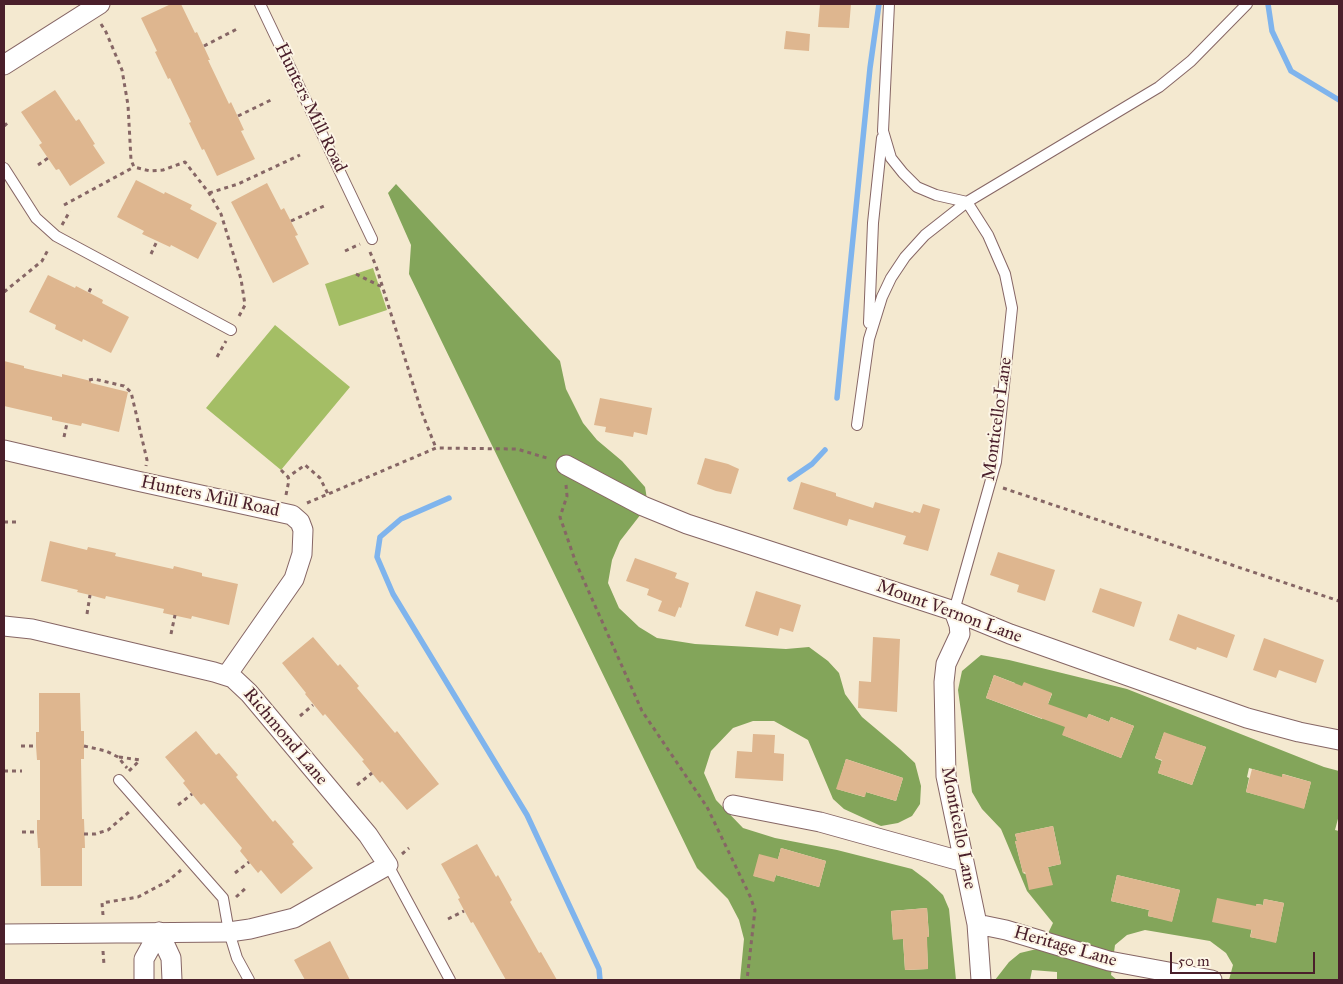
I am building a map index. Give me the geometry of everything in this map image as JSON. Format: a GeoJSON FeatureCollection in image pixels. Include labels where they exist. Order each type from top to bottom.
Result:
{"type":"FeatureCollection","features":[{"type":"Feature","properties":{"kind":"street"},"geometry":{"type":"LineString","coordinates":[[4,65],[100,4]]}},
{"type":"Feature","properties":{"kind":"street","name":"Hunters Mill Road"},"geometry":{"type":"LineString","coordinates":[[4,450],[137,482],[284,513],[292,515],[300,522],[303,530],[299,566],[294,579],[227,675]]}},
{"type":"Feature","properties":{"kind":"street","name":"Mount Vernon Lane"},"geometry":{"type":"LineString","coordinates":[[566,465],[644,506],[687,524],[954,611],[1010,634],[1247,718],[1299,732],[1339,740]]}},
{"type":"Feature","properties":{"kind":"street","name":"Monticello Lane"},"geometry":{"type":"LineString","coordinates":[[954,611],[960,634],[946,664],[944,682],[946,776],[977,924],[981,980]]}},
{"type":"Feature","properties":{"kind":"street","name":"Richmond Lane"},"geometry":{"type":"LineString","coordinates":[[4,626],[32,629],[227,675],[240,683],[368,835],[388,865]]}},
{"type":"Feature","properties":{"kind":"street"},"geometry":{"type":"LineString","coordinates":[[732,805],[820,822],[964,862]]}},
{"type":"Feature","properties":{"kind":"street"},"geometry":{"type":"LineString","coordinates":[[4,934],[229,932],[250,930],[294,918],[388,865]]}},
{"type":"Feature","properties":{"kind":"street","name":"Heritage Lane"},"geometry":{"type":"LineString","coordinates":[[977,924],[1006,930],[1109,961],[1212,980]]}},
{"type":"Feature","properties":{"kind":"street"},"geometry":{"type":"LineString","coordinates":[[144,980],[144,959],[159,932]]}},
{"type":"Feature","properties":{"kind":"street"},"geometry":{"type":"LineString","coordinates":[[159,932],[172,958],[172,980]]}},
{"type":"Feature","properties":{"kind":"lane","name":"Hunters Mill Road"},"geometry":{"type":"LineString","coordinates":[[260,4],[372,239]]}},
{"type":"Feature","properties":{"kind":"lane"},"geometry":{"type":"LineString","coordinates":[[857,425],[869,339],[873,223],[883,131],[889,4]]}},
{"type":"Feature","properties":{"kind":"lane"},"geometry":{"type":"LineString","coordinates":[[869,339],[882,297],[891,278],[905,257],[932,228],[967,202],[1159,86],[1192,61],[1247,4]]}},
{"type":"Feature","properties":{"kind":"lane"},"geometry":{"type":"LineString","coordinates":[[883,131],[891,158],[917,187],[936,195],[967,202]]}},
{"type":"Feature","properties":{"kind":"lane"},"geometry":{"type":"LineString","coordinates":[[4,168],[36,218],[56,236],[231,330]]}},
{"type":"Feature","properties":{"kind":"lane","name":"Monticello Lane"},"geometry":{"type":"LineString","coordinates":[[954,611],[996,462],[1012,308],[1002,266],[988,235],[967,202]]}},
{"type":"Feature","properties":{"kind":"lane"},"geometry":{"type":"LineString","coordinates":[[119,780],[223,898],[229,932],[237,958],[249,980]]}},
{"type":"Feature","properties":{"kind":"lane","name":"Richmond Lane"},"geometry":{"type":"LineString","coordinates":[[388,865],[450,980]]}},
{"type":"Feature","properties":{"kind":"path"},"geometry":{"type":"LineString","coordinates":[[204,46],[239,28]]}},
{"type":"Feature","properties":{"kind":"path"},"geometry":{"type":"LineString","coordinates":[[106,32],[122,70],[125,84],[131,160],[134,167]]}},
{"type":"Feature","properties":{"kind":"path"},"geometry":{"type":"LineString","coordinates":[[238,116],[273,99]]}},
{"type":"Feature","properties":{"kind":"path"},"geometry":{"type":"LineString","coordinates":[[4,126],[10,121]]}},
{"type":"Feature","properties":{"kind":"path"},"geometry":{"type":"LineString","coordinates":[[209,193],[238,184],[300,155]]}},
{"type":"Feature","properties":{"kind":"path"},"geometry":{"type":"LineString","coordinates":[[38,165],[48,158]]}},
{"type":"Feature","properties":{"kind":"path"},"geometry":{"type":"LineString","coordinates":[[64,205],[134,167],[150,171],[163,170],[185,162],[209,193],[221,214],[241,279],[245,305]]}},
{"type":"Feature","properties":{"kind":"path"},"geometry":{"type":"LineString","coordinates":[[291,221],[324,206]]}},
{"type":"Feature","properties":{"kind":"path"},"geometry":{"type":"LineString","coordinates":[[372,239],[367,246],[383,287],[422,413],[436,448]]}},
{"type":"Feature","properties":{"kind":"path"},"geometry":{"type":"LineString","coordinates":[[151,254],[157,241]]}},
{"type":"Feature","properties":{"kind":"path"},"geometry":{"type":"LineString","coordinates":[[4,292],[42,261]]}},
{"type":"Feature","properties":{"kind":"path"},"geometry":{"type":"LineString","coordinates":[[356,274],[383,287]]}},
{"type":"Feature","properties":{"kind":"path"},"geometry":{"type":"LineString","coordinates":[[89,292],[91,288]]}},
{"type":"Feature","properties":{"kind":"path"},"geometry":{"type":"LineString","coordinates":[[89,380],[94,379],[124,386],[132,392],[147,460],[146,471]]}},
{"type":"Feature","properties":{"kind":"path"},"geometry":{"type":"LineString","coordinates":[[64,437],[67,423]]}},
{"type":"Feature","properties":{"kind":"path"},"geometry":{"type":"LineString","coordinates":[[284,513],[436,448],[517,449],[566,465],[566,496],[560,517],[576,563],[642,711],[706,807],[750,896],[754,910],[747,980]]}},
{"type":"Feature","properties":{"kind":"path"},"geometry":{"type":"LineString","coordinates":[[288,477],[305,465],[320,478],[328,494]]}},
{"type":"Feature","properties":{"kind":"path"},"geometry":{"type":"LineString","coordinates":[[281,470],[288,477],[287,486]]}},
{"type":"Feature","properties":{"kind":"path"},"geometry":{"type":"LineString","coordinates":[[997,486],[1339,601]]}},
{"type":"Feature","properties":{"kind":"path"},"geometry":{"type":"LineString","coordinates":[[4,522],[18,522]]}},
{"type":"Feature","properties":{"kind":"path"},"geometry":{"type":"LineString","coordinates":[[87,614],[90,595]]}},
{"type":"Feature","properties":{"kind":"path"},"geometry":{"type":"LineString","coordinates":[[171,634],[175,615]]}},
{"type":"Feature","properties":{"kind":"path"},"geometry":{"type":"LineString","coordinates":[[300,716],[313,705]]}},
{"type":"Feature","properties":{"kind":"path"},"geometry":{"type":"LineString","coordinates":[[21,746],[36,746]]}},
{"type":"Feature","properties":{"kind":"path"},"geometry":{"type":"LineString","coordinates":[[84,746],[106,751],[118,757],[128,767]]}},
{"type":"Feature","properties":{"kind":"path"},"geometry":{"type":"LineString","coordinates":[[118,757],[140,760]]}},
{"type":"Feature","properties":{"kind":"path"},"geometry":{"type":"LineString","coordinates":[[4,771],[22,771]]}},
{"type":"Feature","properties":{"kind":"path"},"geometry":{"type":"LineString","coordinates":[[357,785],[372,773]]}},
{"type":"Feature","properties":{"kind":"path"},"geometry":{"type":"LineString","coordinates":[[178,806],[192,794]]}},
{"type":"Feature","properties":{"kind":"path"},"geometry":{"type":"LineString","coordinates":[[84,834],[95,834],[108,830],[117,822]]}},
{"type":"Feature","properties":{"kind":"path"},"geometry":{"type":"LineString","coordinates":[[22,832],[37,832]]}},
{"type":"Feature","properties":{"kind":"path"},"geometry":{"type":"LineString","coordinates":[[235,873],[249,862]]}},
{"type":"Feature","properties":{"kind":"path"},"geometry":{"type":"LineString","coordinates":[[102,903],[138,897],[168,881]]}},
{"type":"Feature","properties":{"kind":"path"},"geometry":{"type":"LineString","coordinates":[[448,919],[464,911]]}},
{"type":"Feature","properties":{"kind":"green space"},"geometry":{"type":"Polygon","coordinates":[[[396,184],[560,361],[566,389],[583,423],[597,440],[622,461],[645,487],[648,505],[620,541],[612,560],[608,583],[619,608],[639,627],[657,638],[695,644],[786,649],[809,647],[828,661],[839,673],[845,694],[862,717],[915,763],[921,786],[920,804],[912,816],[898,823],[881,826],[844,809],[833,799],[808,740],[774,721],[753,721],[733,728],[711,751],[704,773],[716,800],[743,828],[775,838],[837,850],[912,869],[928,881],[943,895],[949,909],[956,980],[740,980],[744,939],[739,920],[728,899],[697,868],[409,274],[411,245],[388,193],[396,184]],[[846,759],[837,789],[864,797],[866,792],[896,801],[903,778],[846,759]],[[781,848],[778,859],[754,876],[774,881],[776,875],[819,887],[826,861],[781,848]],[[927,908],[891,911],[893,939],[903,939],[905,970],[928,969],[927,946],[924,937],[929,936],[927,908]]]}},
{"type":"Feature","properties":{"kind":"green space"},"geometry":{"type":"Polygon","coordinates":[[[373,268],[387,310],[339,326],[325,284],[373,268]]]}},
{"type":"Feature","properties":{"kind":"green space"},"geometry":{"type":"Polygon","coordinates":[[[275,325],[350,387],[281,470],[206,408],[275,325]]]}},
{"type":"Feature","properties":{"kind":"green space"},"geometry":{"type":"Polygon","coordinates":[[[981,655],[1127,689],[1324,767],[1339,771],[1339,815],[1335,830],[1339,831],[1339,980],[1229,980],[1233,965],[1226,953],[1210,941],[1145,930],[1127,935],[1115,945],[1111,975],[1117,980],[1057,980],[1057,972],[1032,970],[1030,980],[995,980],[1009,962],[1020,953],[1041,948],[1053,923],[1027,891],[1001,829],[982,809],[972,792],[958,690],[962,671],[981,655]],[[994,675],[986,698],[1042,719],[1052,694],[1024,683],[1022,688],[1015,685],[1015,683],[994,675]],[[1089,714],[1087,718],[1063,735],[1121,758],[1134,726],[1111,717],[1109,722],[1089,714]],[[1164,733],[1155,758],[1162,761],[1158,773],[1192,785],[1206,747],[1164,733]],[[1249,768],[1247,777],[1249,778],[1246,792],[1304,808],[1311,782],[1283,774],[1281,781],[1273,775],[1249,768]],[[1053,826],[1015,834],[1017,841],[1015,841],[1023,873],[1052,885],[1048,867],[1061,864],[1053,826]],[[1117,875],[1111,901],[1149,910],[1148,916],[1172,921],[1180,890],[1117,875]],[[1264,899],[1263,905],[1257,904],[1250,937],[1276,942],[1284,903],[1264,899]]]}},
{"type":"Feature","properties":{"kind":"building"},"geometry":{"type":"Polygon","coordinates":[[[171,4],[181,4],[195,33],[197,32],[229,104],[231,102],[244,130],[241,131],[255,159],[217,176],[189,123],[191,122],[155,52],[157,51],[141,18],[171,4]]]}},
{"type":"Feature","properties":{"kind":"building"},"geometry":{"type":"Polygon","coordinates":[[[820,4],[851,4],[849,28],[818,27],[820,4]]]}},
{"type":"Feature","properties":{"kind":"building"},"geometry":{"type":"Polygon","coordinates":[[[786,31],[810,34],[809,51],[784,49],[786,31]]]}},
{"type":"Feature","properties":{"kind":"building"},"geometry":{"type":"Polygon","coordinates":[[[55,90],[76,121],[79,119],[105,163],[70,186],[59,169],[56,170],[39,145],[42,143],[21,112],[55,90]]]}},
{"type":"Feature","properties":{"kind":"building"},"geometry":{"type":"Polygon","coordinates":[[[136,180],[192,205],[190,209],[217,223],[198,259],[171,245],[170,247],[142,234],[144,231],[117,217],[136,180]]]}},
{"type":"Feature","properties":{"kind":"building"},"geometry":{"type":"Polygon","coordinates":[[[267,183],[281,210],[284,208],[298,235],[295,236],[309,264],[273,283],[231,202],[267,183]]]}},
{"type":"Feature","properties":{"kind":"building"},"geometry":{"type":"Polygon","coordinates":[[[48,275],[75,288],[76,286],[103,300],[102,303],[129,317],[111,353],[83,339],[82,342],[55,329],[56,325],[29,312],[48,275]]]}},
{"type":"Feature","properties":{"kind":"building"},"geometry":{"type":"Polygon","coordinates":[[[4,361],[24,366],[24,368],[62,377],[62,374],[128,392],[119,432],[82,423],[81,426],[52,420],[52,417],[4,406],[4,361]]]}},
{"type":"Feature","properties":{"kind":"building"},"geometry":{"type":"Polygon","coordinates":[[[600,398],[652,408],[647,435],[634,432],[633,437],[605,432],[606,427],[594,425],[600,398]]]}},
{"type":"Feature","properties":{"kind":"building"},"geometry":{"type":"Polygon","coordinates":[[[705,458],[739,469],[731,494],[697,484],[705,458]]]}},
{"type":"Feature","properties":{"kind":"building"},"geometry":{"type":"Polygon","coordinates":[[[801,482],[836,493],[836,496],[873,508],[875,502],[913,513],[914,511],[920,513],[923,504],[940,509],[928,551],[903,544],[906,536],[849,519],[847,526],[793,509],[801,482]]]}},
{"type":"Feature","properties":{"kind":"building"},"geometry":{"type":"Polygon","coordinates":[[[50,541],[87,550],[88,547],[116,553],[115,556],[173,569],[174,566],[202,573],[202,576],[238,584],[229,625],[192,616],[191,619],[163,613],[164,609],[106,596],[105,599],[41,581],[50,541]]]}},
{"type":"Feature","properties":{"kind":"building"},"geometry":{"type":"Polygon","coordinates":[[[998,552],[1055,570],[1045,601],[1017,592],[1019,585],[990,575],[998,552]]]}},
{"type":"Feature","properties":{"kind":"building"},"geometry":{"type":"Polygon","coordinates":[[[635,558],[677,573],[675,578],[689,583],[681,608],[679,607],[675,617],[658,611],[662,601],[647,595],[649,589],[626,581],[635,558]]]}},
{"type":"Feature","properties":{"kind":"building"},"geometry":{"type":"Polygon","coordinates":[[[1100,588],[1142,602],[1134,627],[1092,612],[1100,588]]]}},
{"type":"Feature","properties":{"kind":"building"},"geometry":{"type":"Polygon","coordinates":[[[756,591],[801,605],[793,632],[780,628],[778,636],[745,626],[756,591]]]}},
{"type":"Feature","properties":{"kind":"building"},"geometry":{"type":"Polygon","coordinates":[[[1178,614],[1235,635],[1227,658],[1197,647],[1196,650],[1169,640],[1178,614]]]}},
{"type":"Feature","properties":{"kind":"building"},"geometry":{"type":"Polygon","coordinates":[[[313,637],[338,666],[340,664],[359,686],[357,688],[395,733],[397,731],[439,784],[407,810],[382,781],[380,783],[362,761],[364,760],[325,714],[323,716],[282,663],[313,637]]]}},
{"type":"Feature","properties":{"kind":"building"},"geometry":{"type":"Polygon","coordinates":[[[873,637],[900,639],[897,712],[858,708],[859,681],[871,682],[873,637]]]}},
{"type":"Feature","properties":{"kind":"building"},"geometry":{"type":"Polygon","coordinates":[[[1264,638],[1324,660],[1316,683],[1279,670],[1276,678],[1253,670],[1264,638]]]}},
{"type":"Feature","properties":{"kind":"building"},"geometry":{"type":"Polygon","coordinates":[[[994,675],[1022,686],[1024,682],[1052,693],[1048,704],[1087,718],[1089,714],[1109,722],[1111,717],[1134,726],[1121,758],[1062,735],[1065,727],[986,698],[994,675]]]}},
{"type":"Feature","properties":{"kind":"building"},"geometry":{"type":"Polygon","coordinates":[[[39,693],[80,693],[81,731],[84,731],[84,759],[81,759],[82,819],[84,819],[85,848],[82,848],[82,886],[41,886],[40,848],[38,848],[37,832],[37,820],[40,820],[40,760],[37,760],[36,746],[36,732],[39,732],[39,693]]]}},
{"type":"Feature","properties":{"kind":"building"},"geometry":{"type":"Polygon","coordinates":[[[196,731],[216,755],[219,753],[238,775],[236,777],[273,822],[275,820],[294,842],[292,844],[313,868],[281,894],[261,870],[258,873],[240,851],[242,848],[204,803],[201,805],[183,783],[185,781],[165,757],[196,731]]]}},
{"type":"Feature","properties":{"kind":"building"},"geometry":{"type":"Polygon","coordinates":[[[1164,732],[1206,747],[1192,785],[1158,773],[1162,760],[1155,758],[1164,732]]]}},
{"type":"Feature","properties":{"kind":"building"},"geometry":{"type":"Polygon","coordinates":[[[753,734],[775,735],[774,753],[784,754],[783,781],[735,778],[737,751],[752,752],[753,734]]]}},
{"type":"Feature","properties":{"kind":"building"},"geometry":{"type":"Polygon","coordinates":[[[846,759],[903,778],[896,801],[866,792],[865,797],[836,789],[846,759]]]}},
{"type":"Feature","properties":{"kind":"building"},"geometry":{"type":"Polygon","coordinates":[[[1252,769],[1282,777],[1282,774],[1311,782],[1304,809],[1246,792],[1252,769]]]}},
{"type":"Feature","properties":{"kind":"building"},"geometry":{"type":"Polygon","coordinates":[[[1053,826],[1061,864],[1048,867],[1053,885],[1029,890],[1015,841],[1017,841],[1015,834],[1053,826]]]}},
{"type":"Feature","properties":{"kind":"building"},"geometry":{"type":"Polygon","coordinates":[[[477,844],[496,877],[498,875],[512,900],[510,902],[557,980],[506,980],[473,922],[471,923],[458,899],[460,898],[441,864],[477,844]]]}},
{"type":"Feature","properties":{"kind":"building"},"geometry":{"type":"Polygon","coordinates":[[[781,848],[826,861],[819,887],[776,875],[774,882],[753,876],[759,854],[778,859],[781,848]]]}},
{"type":"Feature","properties":{"kind":"building"},"geometry":{"type":"Polygon","coordinates":[[[1117,875],[1180,890],[1172,922],[1148,916],[1149,910],[1111,901],[1117,875]]]}},
{"type":"Feature","properties":{"kind":"building"},"geometry":{"type":"Polygon","coordinates":[[[1217,898],[1256,906],[1256,904],[1263,905],[1264,899],[1284,903],[1276,943],[1250,937],[1252,930],[1212,922],[1217,898]]]}},
{"type":"Feature","properties":{"kind":"building"},"geometry":{"type":"Polygon","coordinates":[[[927,908],[929,937],[927,937],[928,969],[905,970],[903,939],[893,940],[891,911],[927,908]]]}},
{"type":"Feature","properties":{"kind":"building"},"geometry":{"type":"Polygon","coordinates":[[[330,941],[350,980],[305,980],[294,960],[330,941]]]}},
{"type":"Feature","properties":{"kind":"waterway"},"geometry":{"type":"LineString","coordinates":[[837,398],[870,68],[879,4]]}},
{"type":"Feature","properties":{"kind":"waterway"},"geometry":{"type":"LineString","coordinates":[[1268,4],[1272,31],[1291,71],[1339,100]]}},
{"type":"Feature","properties":{"kind":"waterway"},"geometry":{"type":"LineString","coordinates":[[790,479],[812,464],[825,450]]}},
{"type":"Feature","properties":{"kind":"waterway"},"geometry":{"type":"LineString","coordinates":[[449,498],[401,519],[380,537],[377,557],[393,594],[527,815],[599,969],[600,980]]}}]}
